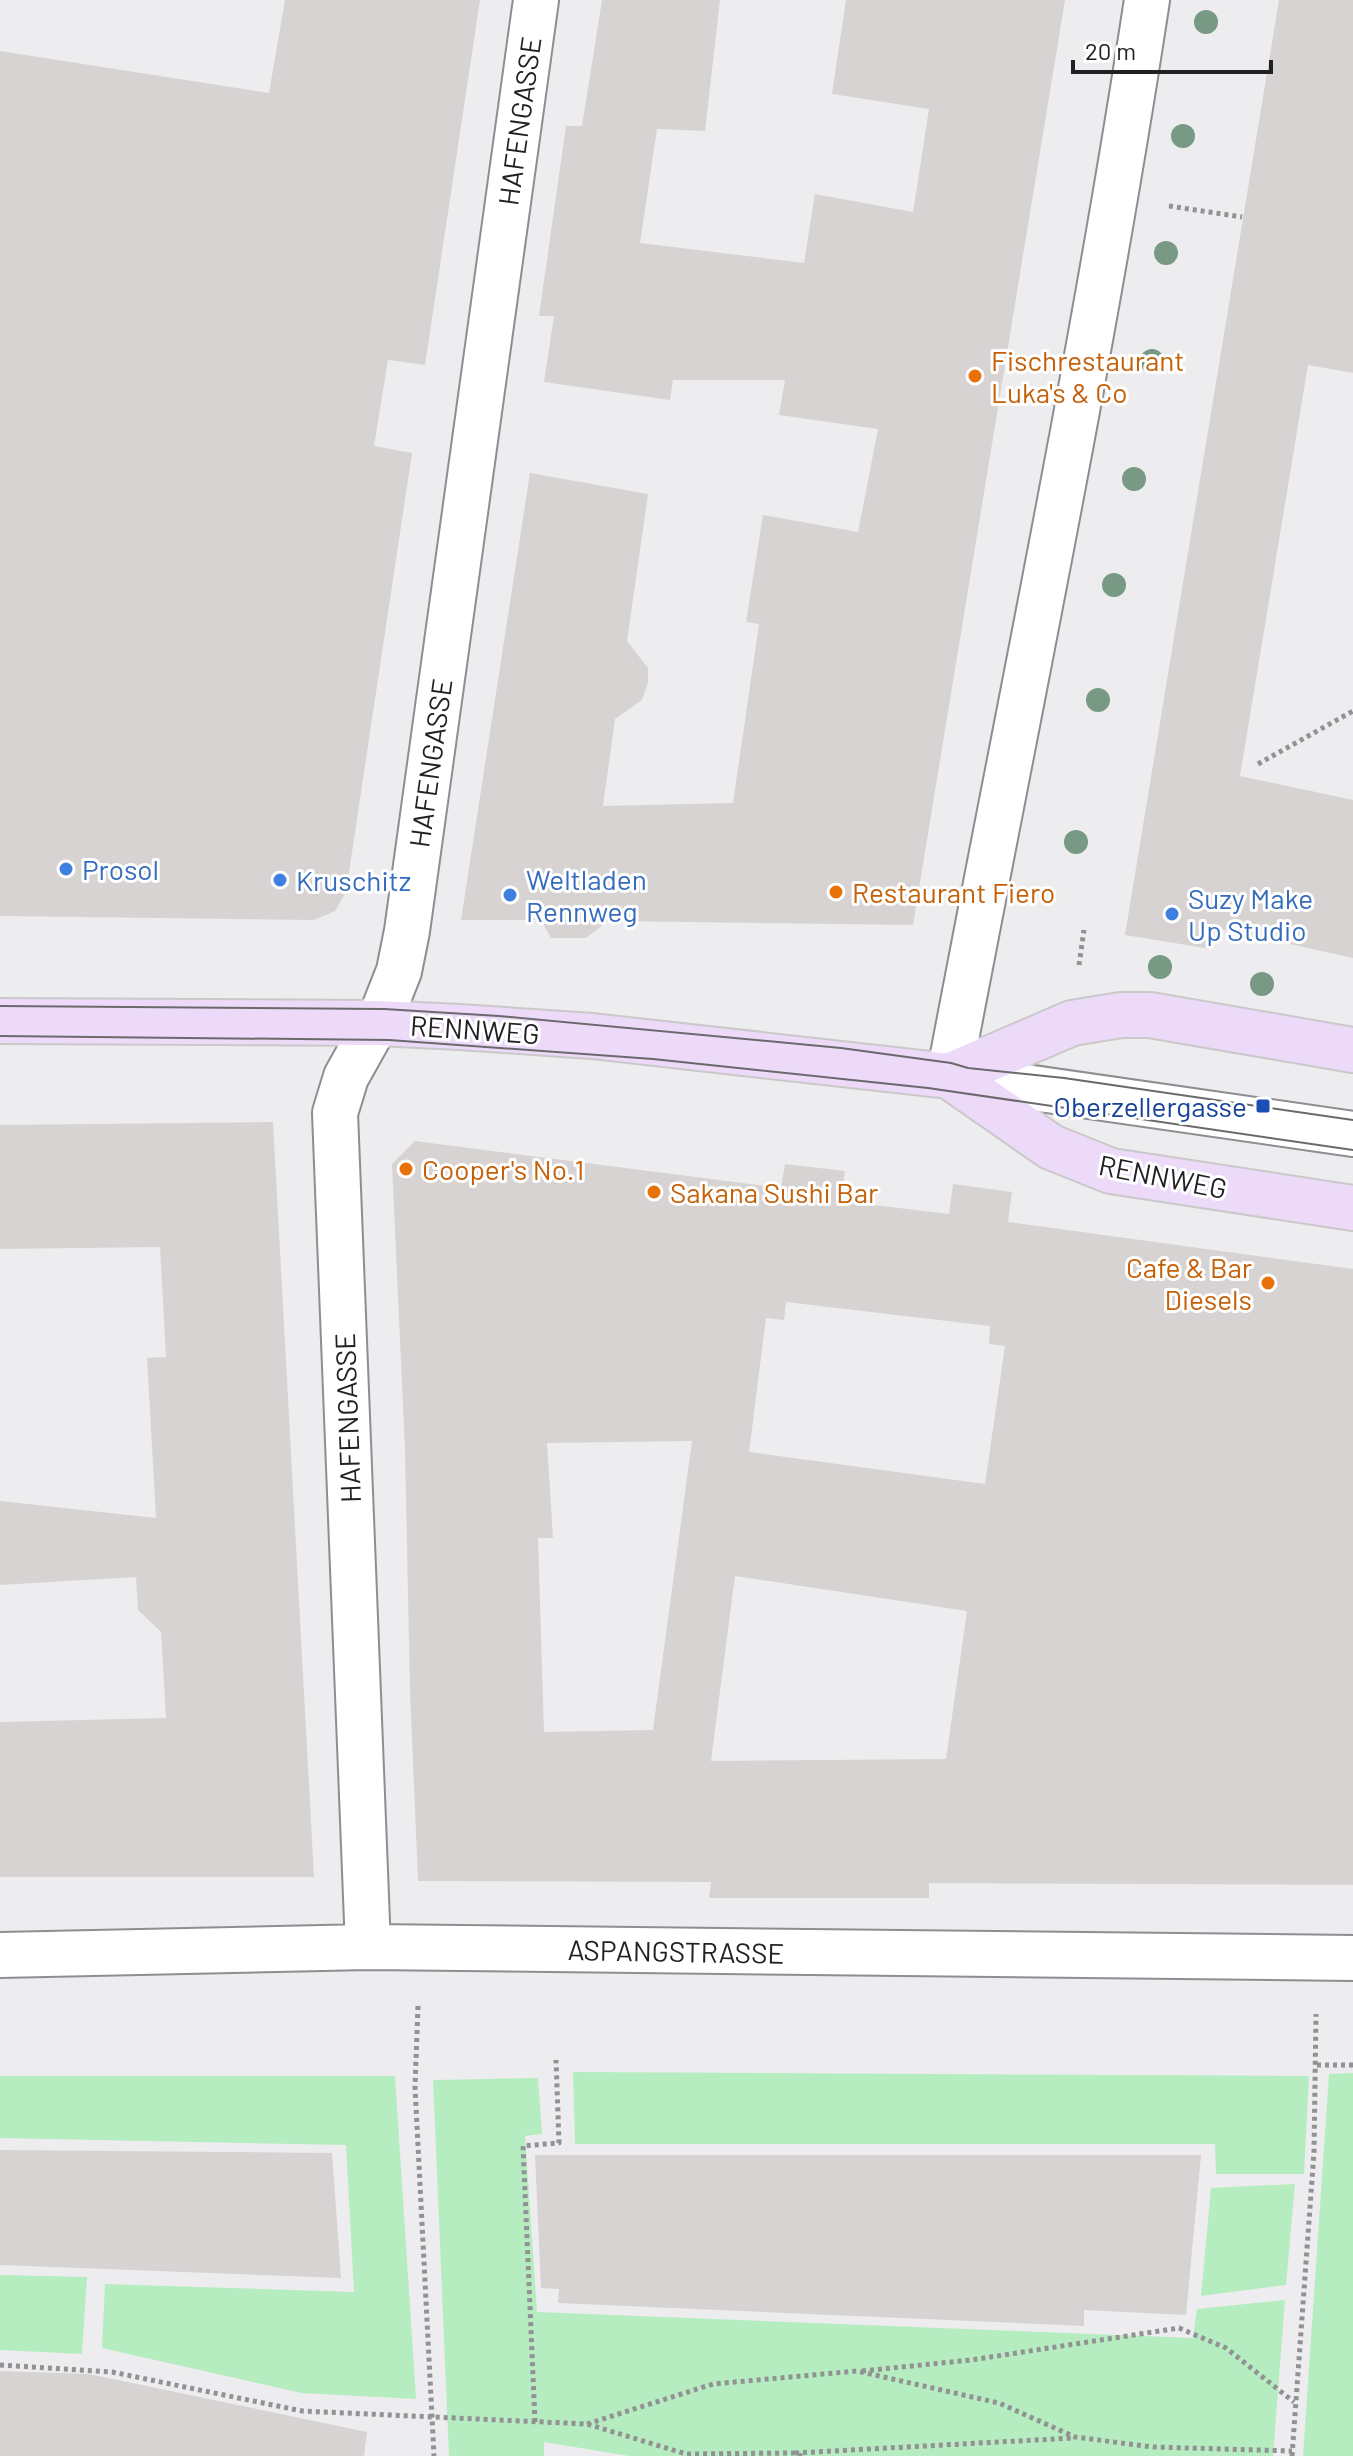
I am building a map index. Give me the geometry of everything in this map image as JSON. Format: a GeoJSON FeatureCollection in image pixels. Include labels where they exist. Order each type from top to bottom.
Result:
{"type":"FeatureCollection","features":[{"type":"Feature","properties":{"kind":"main road","name":"RENNWEG"},"geometry":{"type":"LineString","coordinates":[[949,1076],[1072,1023],[1121,1015],[1150,1015],[1353,1050]]}},
{"type":"Feature","properties":{"kind":"main road","name":"RENNWEG"},"geometry":{"type":"LineString","coordinates":[[0,1021],[377,1023],[592,1036],[949,1076],[1051,1147],[1111,1171],[1353,1208]]}},
{"type":"Feature","properties":{"kind":"street","name":"HAFENGASSE"},"geometry":{"type":"LineString","coordinates":[[368,1947],[335,1113],[346,1077],[377,1023],[399,971],[407,931],[536,0]]}},
{"type":"Feature","properties":{"kind":"street"},"geometry":{"type":"LineString","coordinates":[[949,1076],[1117,198],[1147,0]]}},
{"type":"Feature","properties":{"kind":"street","name":"RENNWEG"},"geometry":{"type":"LineString","coordinates":[[949,1076],[1353,1134]]}},
{"type":"Feature","properties":{"kind":"street","name":"ASPANGSTRASSE"},"geometry":{"type":"LineString","coordinates":[[0,1955],[368,1947],[1334,1958]]}},
{"type":"Feature","properties":{"kind":"path"},"geometry":{"type":"LineString","coordinates":[[1117,198],[1242,217]]}},
{"type":"Feature","properties":{"kind":"path"},"geometry":{"type":"LineString","coordinates":[[1258,764],[1353,711]]}},
{"type":"Feature","properties":{"kind":"path"},"geometry":{"type":"LineString","coordinates":[[421,1948],[415,2087],[434,2456]]}},
{"type":"Feature","properties":{"kind":"path"},"geometry":{"type":"LineString","coordinates":[[1292,2454],[1313,2165],[1317,2065],[1334,1958]]}},
{"type":"Feature","properties":{"kind":"path"},"geometry":{"type":"LineString","coordinates":[[535,2422],[523,2146],[559,2143],[556,2060]]}},
{"type":"Feature","properties":{"kind":"path"},"geometry":{"type":"LineString","coordinates":[[1317,2065],[1353,2065]]}},
{"type":"Feature","properties":{"kind":"path"},"geometry":{"type":"LineString","coordinates":[[587,2424],[713,2384],[971,2360],[1179,2328],[1226,2348],[1295,2403]]}},
{"type":"Feature","properties":{"kind":"path"},"geometry":{"type":"LineString","coordinates":[[0,2365],[112,2372],[302,2411],[587,2424],[686,2454],[794,2453],[1075,2437],[1153,2447],[1292,2454]]}},
{"type":"Feature","properties":{"kind":"path"},"geometry":{"type":"LineString","coordinates":[[857,2371],[999,2403],[1075,2437]]}},
{"type":"Feature","properties":{"kind":"path"},"geometry":{"type":"LineString","coordinates":[[794,2453],[802,2456]]}},
{"type":"Feature","properties":{"kind":"path"},"geometry":{"type":"LineString","coordinates":[[1284,2456],[1292,2454]]}},
{"type":"Feature","properties":{"kind":"green space"},"geometry":{"type":"Polygon","coordinates":[[[573,2072],[1309,2076],[1304,2174],[1216,2174],[1215,2144],[575,2144],[573,2072]]]}},
{"type":"Feature","properties":{"kind":"green space"},"geometry":{"type":"Polygon","coordinates":[[[1353,2073],[1353,2456],[1303,2456],[1329,2074],[1353,2073]]]}},
{"type":"Feature","properties":{"kind":"green space"},"geometry":{"type":"Polygon","coordinates":[[[0,2076],[395,2076],[416,2399],[301,2393],[102,2348],[105,2284],[354,2292],[346,2145],[0,2138],[0,2076]]]}},
{"type":"Feature","properties":{"kind":"green space"},"geometry":{"type":"Polygon","coordinates":[[[538,2078],[542,2134],[525,2136],[537,2312],[1193,2338],[1197,2309],[1285,2300],[1273,2456],[629,2456],[544,2442],[544,2456],[449,2456],[433,2080],[538,2078]]]}},
{"type":"Feature","properties":{"kind":"green space"},"geometry":{"type":"Polygon","coordinates":[[[1295,2184],[1286,2285],[1201,2296],[1211,2188],[1295,2184]]]}},
{"type":"Feature","properties":{"kind":"green space"},"geometry":{"type":"Polygon","coordinates":[[[0,2275],[87,2277],[82,2354],[0,2350],[0,2275]]]}},
{"type":"Feature","properties":{"kind":"building"},"geometry":{"type":"Polygon","coordinates":[[[285,0],[480,0],[425,365],[388,360],[374,446],[412,453],[346,892],[335,911],[314,920],[0,916],[0,51],[269,93],[285,0]]]}},
{"type":"Feature","properties":{"kind":"building"},"geometry":{"type":"Polygon","coordinates":[[[602,0],[720,0],[705,131],[657,129],[640,243],[804,263],[815,194],[913,212],[929,109],[832,94],[846,0],[1065,0],[913,925],[608,921],[586,938],[551,938],[541,920],[461,920],[530,473],[648,494],[627,641],[648,668],[648,683],[642,700],[615,719],[603,806],[733,803],[759,624],[746,622],[763,515],[858,532],[878,429],[779,415],[785,380],[673,380],[670,400],[544,382],[554,316],[539,316],[566,126],[582,126],[602,0]]]}},
{"type":"Feature","properties":{"kind":"building"},"geometry":{"type":"Polygon","coordinates":[[[1279,0],[1353,0],[1353,373],[1308,365],[1240,776],[1353,800],[1353,958],[1216,928],[1211,949],[1125,935],[1279,0]]]}},
{"type":"Feature","properties":{"kind":"building"},"geometry":{"type":"Polygon","coordinates":[[[273,1122],[314,1877],[0,1877],[0,1722],[166,1718],[161,1632],[138,1610],[136,1577],[0,1585],[0,1501],[156,1518],[147,1358],[166,1357],[160,1247],[0,1249],[0,1125],[273,1122]]]}},
{"type":"Feature","properties":{"kind":"building"},"geometry":{"type":"Polygon","coordinates":[[[415,1141],[781,1188],[785,1164],[845,1171],[841,1201],[949,1214],[953,1184],[1012,1192],[1008,1222],[1353,1269],[1353,1885],[929,1883],[929,1898],[709,1898],[711,1882],[418,1881],[405,1450],[392,1164],[415,1141]],[[786,1302],[784,1320],[766,1318],[749,1452],[985,1484],[1005,1346],[989,1344],[990,1326],[786,1302]],[[692,1441],[547,1443],[553,1538],[538,1538],[544,1732],[653,1730],[692,1441]],[[735,1576],[711,1761],[946,1759],[967,1611],[735,1576]]]}},
{"type":"Feature","properties":{"kind":"building"},"geometry":{"type":"Polygon","coordinates":[[[0,2150],[332,2153],[341,2278],[0,2265],[0,2150]]]}},
{"type":"Feature","properties":{"kind":"building"},"geometry":{"type":"Polygon","coordinates":[[[535,2155],[1201,2155],[1186,2315],[1084,2310],[1084,2326],[558,2303],[559,2289],[541,2288],[535,2155]]]}},
{"type":"Feature","properties":{"kind":"building"},"geometry":{"type":"Polygon","coordinates":[[[0,2371],[89,2374],[367,2432],[364,2456],[0,2456],[0,2371]]]}},
{"type":"Feature","properties":{"kind":"tram line"},"geometry":{"type":"LineString","coordinates":[[0,1006],[384,1009],[499,1016],[841,1048],[1353,1120]]}},
{"type":"Feature","properties":{"kind":"tram line"},"geometry":{"type":"LineString","coordinates":[[0,1036],[389,1040],[653,1059],[928,1088],[1353,1150]]}},
{"type":"Feature","properties":{"kind":"place","name":"Fischrestaurant Luka's & Co"},"geometry":{"type":"Point","coordinates":[975,376]}},
{"type":"Feature","properties":{"kind":"place","name":"Prosol"},"geometry":{"type":"Point","coordinates":[66,869]}},
{"type":"Feature","properties":{"kind":"place","name":"Kruschitz"},"geometry":{"type":"Point","coordinates":[280,880]}},
{"type":"Feature","properties":{"kind":"place","name":"Restaurant Fiero"},"geometry":{"type":"Point","coordinates":[836,892]}},
{"type":"Feature","properties":{"kind":"place","name":"Weltladen Rennweg"},"geometry":{"type":"Point","coordinates":[510,895]}},
{"type":"Feature","properties":{"kind":"place","name":"Suzy Make Up Studio"},"geometry":{"type":"Point","coordinates":[1172,914]}},
{"type":"Feature","properties":{"kind":"place","name":"Oberzellergasse"},"geometry":{"type":"Point","coordinates":[1263,1106]}},
{"type":"Feature","properties":{"kind":"place","name":"Cooper's No.1"},"geometry":{"type":"Point","coordinates":[406,1169]}},
{"type":"Feature","properties":{"kind":"place","name":"Sakana Sushi Bar"},"geometry":{"type":"Point","coordinates":[654,1192]}},
{"type":"Feature","properties":{"kind":"place","name":"Cafe & Bar Diesels"},"geometry":{"type":"Point","coordinates":[1268,1283]}}]}
